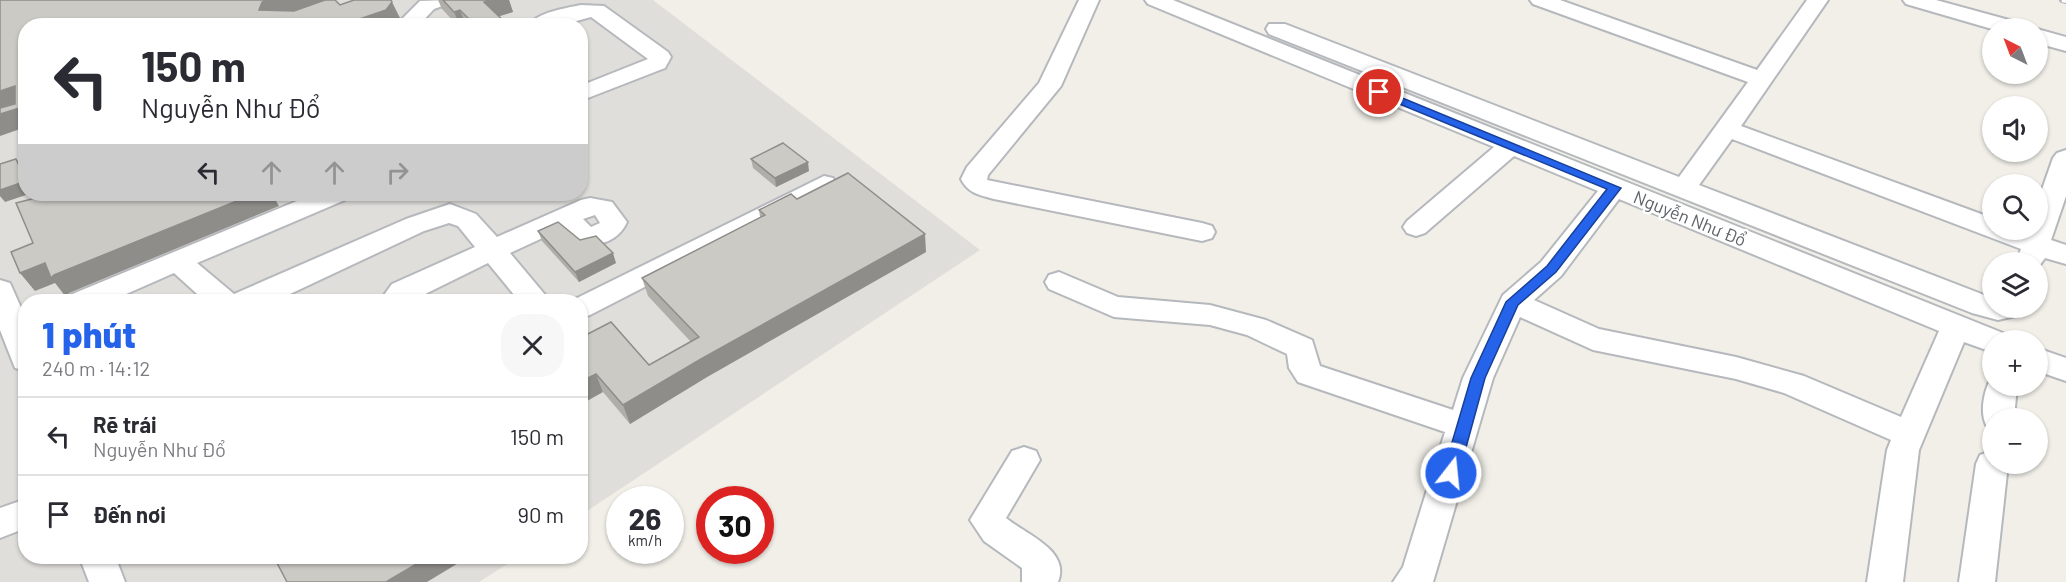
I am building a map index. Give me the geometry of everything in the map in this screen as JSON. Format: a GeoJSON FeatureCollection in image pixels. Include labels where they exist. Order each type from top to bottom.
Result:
{"type":"FeatureCollection","features":[{"type":"Feature","properties":{"kind":"street"},"geometry":{"type":"LineString","coordinates":[[413,18],[427,4],[441,0]]}},
{"type":"Feature","properties":{"kind":"street"},"geometry":{"type":"LineString","coordinates":[[1089,0],[1060,67],[1049,86],[980,168],[974,179],[977,185],[994,191],[1202,232]]}},
{"type":"Feature","properties":{"kind":"street","name":"Nguyễn Như Đổ"},"geometry":{"type":"LineString","coordinates":[[1155,0],[1195,4],[1511,146],[1982,337]]}},
{"type":"Feature","properties":{"kind":"street"},"geometry":{"type":"LineString","coordinates":[[1540,0],[1763,80]]}},
{"type":"Feature","properties":{"kind":"street"},"geometry":{"type":"LineString","coordinates":[[1683,190],[1818,0]]}},
{"type":"Feature","properties":{"kind":"street"},"geometry":{"type":"LineString","coordinates":[[1913,0],[1982,20]]}},
{"type":"Feature","properties":{"kind":"street"},"geometry":{"type":"LineString","coordinates":[[1195,4],[1982,306]]}},
{"type":"Feature","properties":{"kind":"street"},"geometry":{"type":"LineString","coordinates":[[559,18],[588,10],[596,11],[660,57],[657,63],[588,91]]}},
{"type":"Feature","properties":{"kind":"street"},"geometry":{"type":"LineString","coordinates":[[2048,39],[2066,44]]}},
{"type":"Feature","properties":{"kind":"street"},"geometry":{"type":"LineString","coordinates":[[1727,129],[1982,224]]}},
{"type":"Feature","properties":{"kind":"street"},"geometry":{"type":"LineString","coordinates":[[1416,227],[1511,146]]}},
{"type":"Feature","properties":{"kind":"street"},"geometry":{"type":"LineString","coordinates":[[2035,252],[2066,158]]}},
{"type":"Feature","properties":{"kind":"street"},"geometry":{"type":"LineString","coordinates":[[588,304],[824,184]]}},
{"type":"Feature","properties":{"kind":"street"},"geometry":{"type":"LineString","coordinates":[[1410,582],[1418,576],[1478,378],[1513,302],[1551,269],[1615,188]]}},
{"type":"Feature","properties":{"kind":"street"},"geometry":{"type":"LineString","coordinates":[[99,294],[177,261],[296,201]]}},
{"type":"Feature","properties":{"kind":"street"},"geometry":{"type":"LineString","coordinates":[[264,294],[415,225],[450,213],[467,220],[530,294]]}},
{"type":"Feature","properties":{"kind":"street"},"geometry":{"type":"LineString","coordinates":[[400,294],[566,217]]}},
{"type":"Feature","properties":{"kind":"street"},"geometry":{"type":"LineString","coordinates":[[2012,240],[2031,252]]}},
{"type":"Feature","properties":{"kind":"street"},"geometry":{"type":"LineString","coordinates":[[2048,254],[2066,255]]}},
{"type":"Feature","properties":{"kind":"street"},"geometry":{"type":"LineString","coordinates":[[177,261],[216,294]]}},
{"type":"Feature","properties":{"kind":"street"},"geometry":{"type":"LineString","coordinates":[[1059,282],[1114,307],[1209,315],[1256,327],[1301,348],[1304,368],[1309,374],[1464,426]]}},
{"type":"Feature","properties":{"kind":"street"},"geometry":{"type":"LineString","coordinates":[[0,290],[18,323]]}},
{"type":"Feature","properties":{"kind":"street"},"geometry":{"type":"LineString","coordinates":[[1513,302],[1593,339],[1736,368],[1793,384],[1910,434]]}},
{"type":"Feature","properties":{"kind":"street"},"geometry":{"type":"LineString","coordinates":[[1885,582],[1904,450],[1956,326]]}},
{"type":"Feature","properties":{"kind":"street"},"geometry":{"type":"LineString","coordinates":[[2048,363],[2066,370]]}},
{"type":"Feature","properties":{"kind":"street"},"geometry":{"type":"LineString","coordinates":[[1024,460],[987,520],[992,531],[1016,543],[1039,560],[1042,578],[1040,582]]}},
{"type":"Feature","properties":{"kind":"street"},"geometry":{"type":"LineString","coordinates":[[1977,582],[1991,474]]}},
{"type":"Feature","properties":{"kind":"street"},"geometry":{"type":"LineString","coordinates":[[0,523],[18,516]]}},
{"type":"Feature","properties":{"kind":"street"},"geometry":{"type":"LineString","coordinates":[[100,564],[107,582]]}},
{"type":"Feature","properties":{"kind":"shaded area"},"geometry":{"type":"Polygon","coordinates":[[[0,0],[653,0],[980,250],[625,486],[606,486],[606,498],[588,510],[588,294],[18,294],[18,564],[507,564],[479,582],[0,582],[0,0]]]}},
{"type":"Feature","properties":{"kind":"building"},"geometry":{"type":"Polygon","coordinates":[[[0,0],[269,0],[262,2],[259,10],[294,11],[325,0],[335,0],[340,5],[354,0],[391,0],[392,2],[386,10],[362,18],[18,18],[18,108],[0,114],[0,108],[15,104],[15,86],[0,91],[0,0]]]}},
{"type":"Feature","properties":{"kind":"building"},"geometry":{"type":"Polygon","coordinates":[[[443,0],[491,0],[484,2],[501,18],[468,18],[460,10],[454,12],[443,0]]]}},
{"type":"Feature","properties":{"kind":"building"},"geometry":{"type":"Polygon","coordinates":[[[783,143],[808,162],[775,178],[751,159],[783,143]]]}},
{"type":"Feature","properties":{"kind":"building"},"geometry":{"type":"Polygon","coordinates":[[[16,159],[18,184],[0,190],[0,164],[16,159]]]}},
{"type":"Feature","properties":{"kind":"building"},"geometry":{"type":"Polygon","coordinates":[[[848,173],[925,234],[623,405],[596,374],[588,378],[588,334],[611,322],[649,365],[699,337],[642,278],[765,215],[759,210],[791,194],[797,199],[848,173]]]}},
{"type":"Feature","properties":{"kind":"building"},"geometry":{"type":"Polygon","coordinates":[[[24,201],[237,201],[51,278],[45,263],[20,273],[11,252],[33,243],[16,203],[24,201]]]}},
{"type":"Feature","properties":{"kind":"building"},"geometry":{"type":"Polygon","coordinates":[[[558,222],[580,240],[596,236],[613,253],[575,272],[538,231],[558,222]]]}},
{"type":"Feature","properties":{"kind":"building"},"geometry":{"type":"Polygon","coordinates":[[[278,564],[416,564],[386,582],[287,582],[278,564]]]}},
{"type":"Feature","properties":{"kind":"railway"},"geometry":{"type":"LineString","coordinates":[[2062,0],[2066,1]]}},
{"type":"Feature","properties":{"kind":"route"},"geometry":{"type":"LineString","coordinates":[[1379,92],[1615,188],[1551,269],[1513,302],[1478,378],[1451,473]]}}]}
